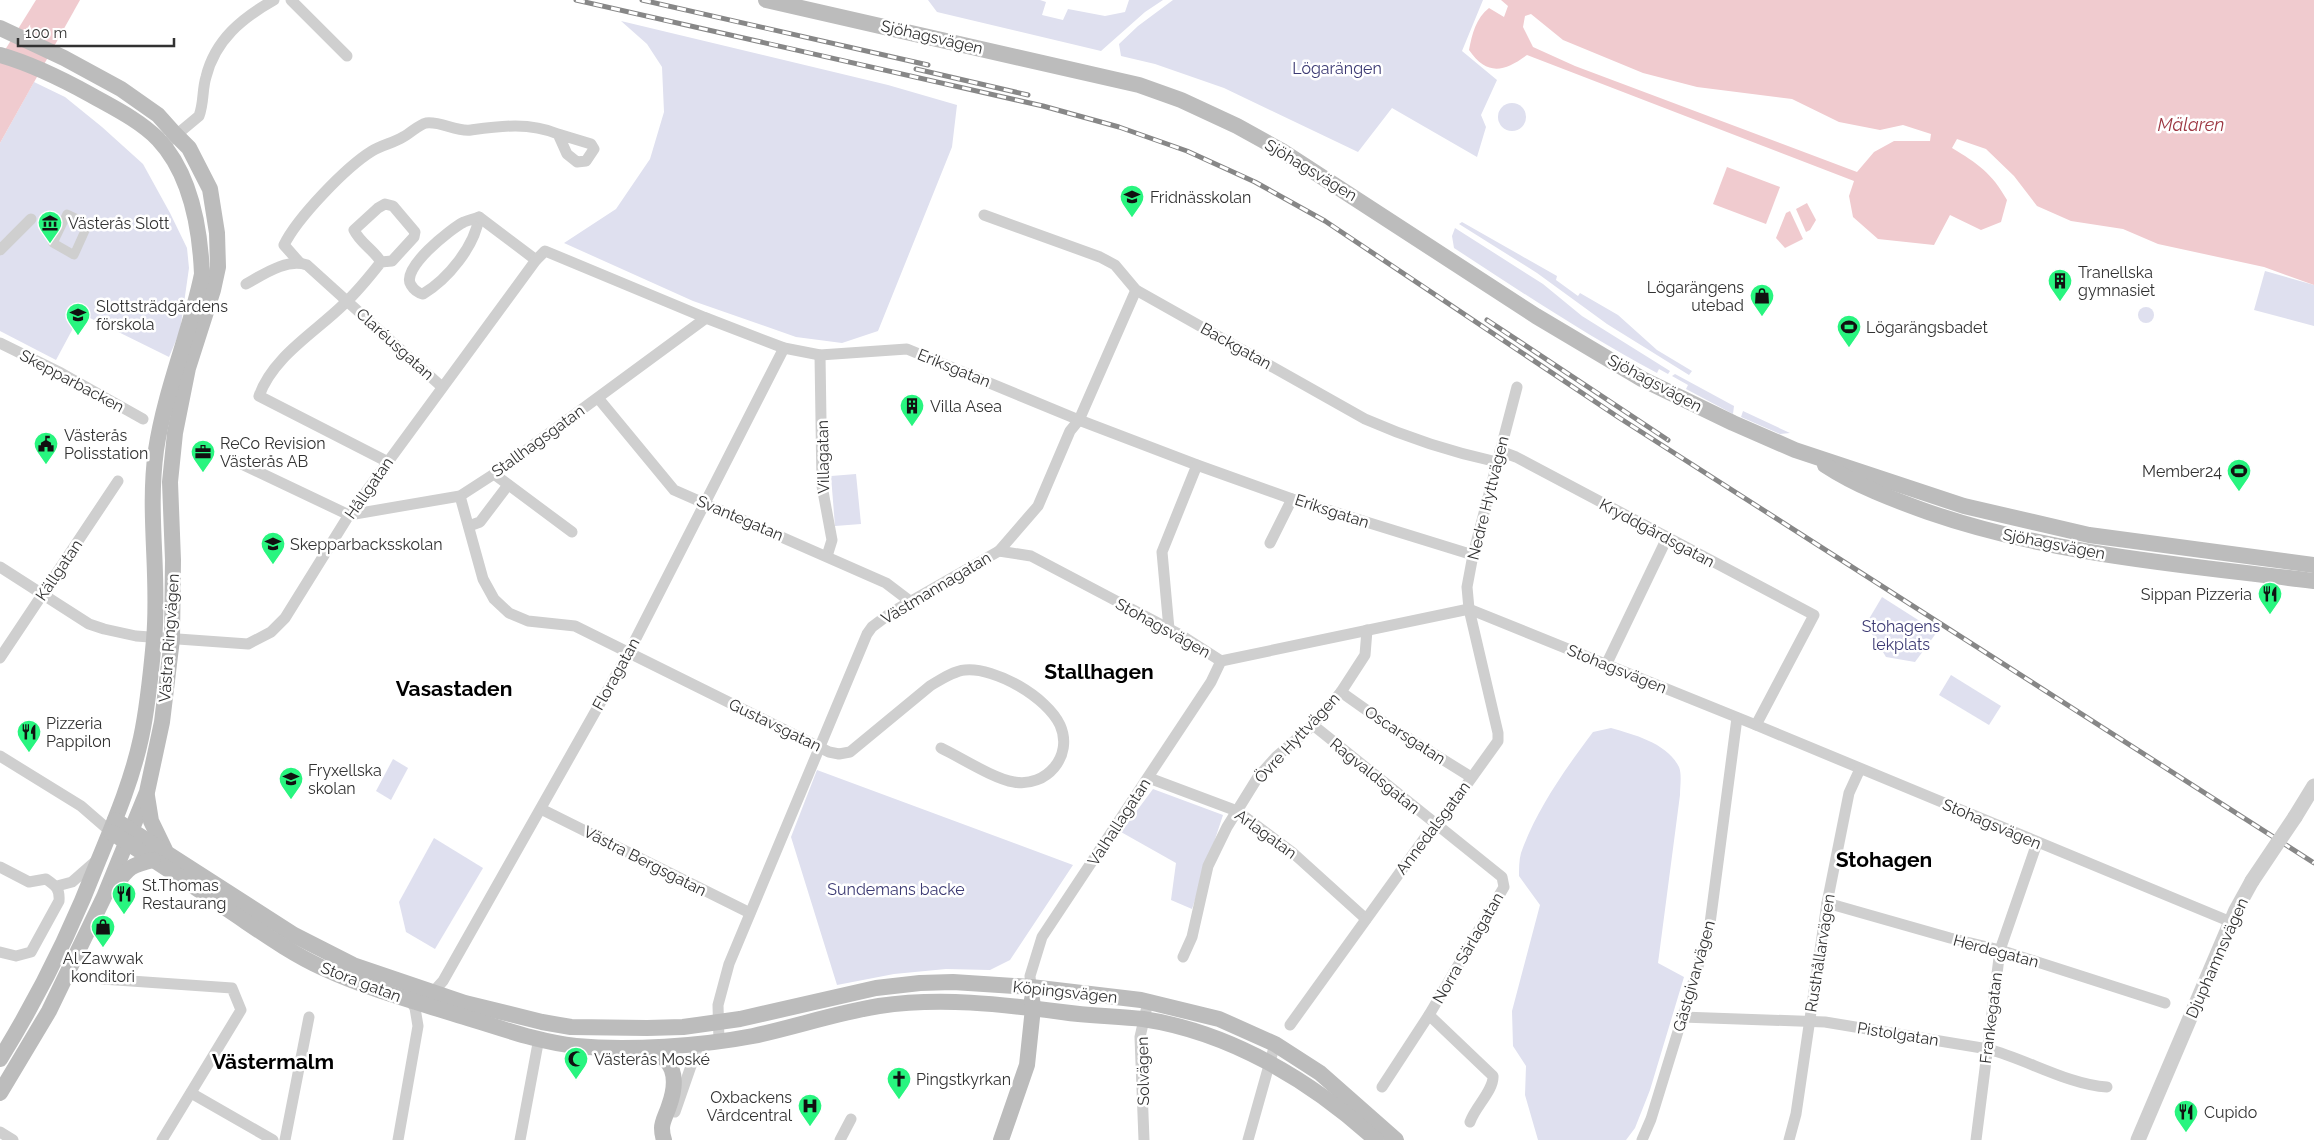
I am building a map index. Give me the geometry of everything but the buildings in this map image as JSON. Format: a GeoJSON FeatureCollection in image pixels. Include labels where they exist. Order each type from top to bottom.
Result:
{"type":"FeatureCollection","features":[{"type":"Feature","properties":{"kind":"main road","name":"Sjöhagsvägen"},"geometry":{"type":"LineString","coordinates":[[766,0],[1139,85],[1181,100],[1237,126],[1282,151],[1536,316],[1642,379],[1733,423],[1809,454],[1964,506],[2060,529],[2090,535],[2314,564]]}},
{"type":"Feature","properties":{"kind":"main road","name":"Västra Ringvägen"},"geometry":{"type":"LineString","coordinates":[[0,1059],[54,963],[100,858],[122,830],[147,792],[162,722],[172,639],[173,560],[170,533],[170,482],[175,433],[188,368],[213,290],[218,267],[217,232],[210,189],[188,148],[158,115],[121,89],[57,54],[4,30]]}},
{"type":"Feature","properties":{"kind":"main road","name":"Västra Ringvägen"},"geometry":{"type":"LineString","coordinates":[[0,1093],[50,1011],[104,897],[142,756],[138,751],[147,702],[154,637],[155,585],[151,502],[156,449],[165,409],[197,302],[202,274],[201,247],[193,206],[176,163],[163,146],[126,114],[73,85],[20,61],[1,50]]}},
{"type":"Feature","properties":{"kind":"main road","name":"Sjöhagsvägen"},"geometry":{"type":"LineString","coordinates":[[1809,454],[1850,481],[1911,506],[1979,529],[2097,553],[2309,581]]}},
{"type":"Feature","properties":{"kind":"main road"},"geometry":{"type":"LineString","coordinates":[[2017,537],[2048,535],[2060,529],[2073,538],[2133,549],[2167,562]]}},
{"type":"Feature","properties":{"kind":"main road"},"geometry":{"type":"LineString","coordinates":[[104,897],[110,894],[127,869],[135,864],[159,856],[147,792]]}},
{"type":"Feature","properties":{"kind":"main road","name":"Stora gatan"},"geometry":{"type":"LineString","coordinates":[[122,830],[275,940],[323,968],[410,1000],[539,1038],[581,1046],[639,1047],[692,1044]]}},
{"type":"Feature","properties":{"kind":"main road","name":"Stora gatan"},"geometry":{"type":"LineString","coordinates":[[159,856],[294,935],[354,964],[465,1003],[542,1022],[571,1027],[691,1026]]}},
{"type":"Feature","properties":{"kind":"main road","name":"Köpingsvägen"},"geometry":{"type":"LineString","coordinates":[[691,1026],[758,1015],[876,988],[920,983],[953,982],[1031,987],[1148,1002],[1218,1019],[1275,1044],[1320,1073],[1396,1140]]}},
{"type":"Feature","properties":{"kind":"main road"},"geometry":{"type":"LineString","coordinates":[[1001,1140],[1027,1065],[1033,1008],[1031,987]]}},
{"type":"Feature","properties":{"kind":"main road","name":"Köpingsvägen"},"geometry":{"type":"LineString","coordinates":[[692,1044],[753,1036],[838,1014],[904,1003],[956,1002],[1144,1020],[1220,1040],[1269,1064],[1300,1081],[1335,1105],[1376,1140]]}},
{"type":"Feature","properties":{"kind":"main road"},"geometry":{"type":"LineString","coordinates":[[675,1079],[692,1044],[691,1026]]}},
{"type":"Feature","properties":{"kind":"main road"},"geometry":{"type":"LineString","coordinates":[[639,1047],[652,1050],[666,1059],[674,1072],[675,1079],[672,1099],[661,1137]]}},
{"type":"Feature","properties":{"kind":"street"},"geometry":{"type":"LineString","coordinates":[[163,146],[175,134],[200,116],[205,78],[216,51],[223,40],[238,24],[274,0]]}},
{"type":"Feature","properties":{"kind":"street"},"geometry":{"type":"LineString","coordinates":[[291,0],[347,56]]}},
{"type":"Feature","properties":{"kind":"street"},"geometry":{"type":"LineString","coordinates":[[246,284],[288,264],[298,262],[284,245],[290,232],[323,194],[370,152],[402,138],[423,124],[429,123],[470,130],[517,126],[546,129],[558,134]]}},
{"type":"Feature","properties":{"kind":"street","name":"Claréusgatan"},"geometry":{"type":"LineString","coordinates":[[347,302],[381,262],[392,261],[414,237],[413,227],[393,206],[385,204],[354,230],[357,236],[378,256],[381,262]]}},
{"type":"Feature","properties":{"kind":"street"},"geometry":{"type":"LineString","coordinates":[[67,214],[88,224],[74,255],[53,243],[67,214]]}},
{"type":"Feature","properties":{"kind":"street","name":"Backgatan"},"geometry":{"type":"LineString","coordinates":[[984,215],[1115,264],[1136,290],[1365,419],[1405,437],[1438,448],[1499,457]]}},
{"type":"Feature","properties":{"kind":"street"},"geometry":{"type":"LineString","coordinates":[[479,217],[478,227],[455,265],[433,288],[423,294],[415,290],[409,283],[408,278],[412,269],[421,258],[437,241],[462,223],[479,217]]}},
{"type":"Feature","properties":{"kind":"street"},"geometry":{"type":"LineString","coordinates":[[479,217],[536,260]]}},
{"type":"Feature","properties":{"kind":"street"},"geometry":{"type":"LineString","coordinates":[[0,250],[32,218]]}},
{"type":"Feature","properties":{"kind":"street","name":"Hållgatan"},"geometry":{"type":"LineString","coordinates":[[0,568],[88,624],[116,633],[248,644],[271,632],[285,618],[349,515],[536,260],[545,251]]}},
{"type":"Feature","properties":{"kind":"street","name":"Eriksgatan"},"geometry":{"type":"LineString","coordinates":[[545,251],[706,318],[784,348],[820,355],[907,349],[1079,420],[1197,465],[1292,498],[1472,555]]}},
{"type":"Feature","properties":{"kind":"street","name":"Claréusgatan"},"geometry":{"type":"LineString","coordinates":[[298,262],[307,265],[442,387]]}},
{"type":"Feature","properties":{"kind":"street","name":"Västmannagatan"},"geometry":{"type":"LineString","coordinates":[[719,1041],[718,1005],[729,964],[818,747],[867,634],[881,619],[999,550],[1038,506],[1070,431],[1079,420],[1136,290]]}},
{"type":"Feature","properties":{"kind":"street"},"geometry":{"type":"LineString","coordinates":[[347,302],[274,369],[259,396],[388,462]]}},
{"type":"Feature","properties":{"kind":"street","name":"Stallhagsgatan"},"geometry":{"type":"LineString","coordinates":[[349,515],[460,496],[494,474],[706,318]]}},
{"type":"Feature","properties":{"kind":"street","name":"Skepparbacken"},"geometry":{"type":"LineString","coordinates":[[0,343],[61,373],[143,419]]}},
{"type":"Feature","properties":{"kind":"street","name":"Floragatan"},"geometry":{"type":"LineString","coordinates":[[432,992],[443,981],[629,652],[784,348]]}},
{"type":"Feature","properties":{"kind":"street","name":"Villagatan"},"geometry":{"type":"LineString","coordinates":[[820,355],[822,486],[832,540],[827,556]]}},
{"type":"Feature","properties":{"kind":"street","name":"Nedre Hyttvägen"},"geometry":{"type":"LineString","coordinates":[[1469,609],[1467,587],[1472,555],[1517,387]]}},
{"type":"Feature","properties":{"kind":"street","name":"Svantegatan"},"geometry":{"type":"LineString","coordinates":[[598,398],[674,490],[886,583],[911,602]]}},
{"type":"Feature","properties":{"kind":"street","name":"Kryddgårdsgatan"},"geometry":{"type":"LineString","coordinates":[[1499,457],[1516,457],[1814,615],[1756,725]]}},
{"type":"Feature","properties":{"kind":"street"},"geometry":{"type":"LineString","coordinates":[[231,459],[349,515]]}},
{"type":"Feature","properties":{"kind":"street"},"geometry":{"type":"LineString","coordinates":[[1169,629],[1162,552],[1197,465]]}},
{"type":"Feature","properties":{"kind":"street"},"geometry":{"type":"LineString","coordinates":[[494,474],[572,532]]}},
{"type":"Feature","properties":{"kind":"street","name":"Källgatan"},"geometry":{"type":"LineString","coordinates":[[0,658],[118,481]]}},
{"type":"Feature","properties":{"kind":"street"},"geometry":{"type":"LineString","coordinates":[[469,526],[480,522],[508,485]]}},
{"type":"Feature","properties":{"kind":"street","name":"Gustavsgatan"},"geometry":{"type":"LineString","coordinates":[[460,496],[483,579],[494,599],[509,613],[528,621],[575,626],[818,747],[839,754],[850,752],[930,686],[943,678],[963,670],[982,670],[1008,680],[1045,704],[1061,726],[1063,737],[1063,749],[1056,767],[1045,778],[1025,784],[1011,782],[941,748]]}},
{"type":"Feature","properties":{"kind":"street"},"geometry":{"type":"LineString","coordinates":[[1270,544],[1292,498]]}},
{"type":"Feature","properties":{"kind":"street"},"geometry":{"type":"LineString","coordinates":[[1606,665],[1667,538]]}},
{"type":"Feature","properties":{"kind":"street","name":"Stohagsvägen"},"geometry":{"type":"LineString","coordinates":[[999,550],[1031,556],[1169,629],[1221,661],[1469,609],[1756,725],[2231,922]]}},
{"type":"Feature","properties":{"kind":"street","name":"Annedalsgatan"},"geometry":{"type":"LineString","coordinates":[[1290,1025],[1424,839],[1437,826],[1494,747],[1498,733],[1469,609]]}},
{"type":"Feature","properties":{"kind":"street","name":"Övre Hyttvägen"},"geometry":{"type":"LineString","coordinates":[[1183,957],[1192,937],[1208,866],[1216,846],[1258,777],[1276,757],[1313,725],[1341,692],[1365,655],[1367,630]]}},
{"type":"Feature","properties":{"kind":"street","name":"Valhallagatan"},"geometry":{"type":"LineString","coordinates":[[1031,987],[1030,976],[1042,937],[1212,682],[1221,661]]}},
{"type":"Feature","properties":{"kind":"street","name":"Oscarsgatan"},"geometry":{"type":"LineString","coordinates":[[1341,692],[1389,726],[1471,777]]}},
{"type":"Feature","properties":{"kind":"street","name":"Gästgivarvägen"},"geometry":{"type":"LineString","coordinates":[[1642,1140],[1651,1119],[1709,931],[1737,718]]}},
{"type":"Feature","properties":{"kind":"street","name":"Ragvaldsgatan"},"geometry":{"type":"LineString","coordinates":[[1313,725],[1437,826]]}},
{"type":"Feature","properties":{"kind":"street","name":"Stora gatan"},"geometry":{"type":"LineString","coordinates":[[0,756],[122,830]]}},
{"type":"Feature","properties":{"kind":"street","name":"Rusthållarvägen"},"geometry":{"type":"LineString","coordinates":[[1791,1140],[1827,903],[1849,793],[1860,769]]}},
{"type":"Feature","properties":{"kind":"street","name":"Arlagatan"},"geometry":{"type":"LineString","coordinates":[[1149,778],[1237,811],[1293,853],[1366,919]]}},
{"type":"Feature","properties":{"kind":"street","name":"Djuphamnsvägen"},"geometry":{"type":"LineString","coordinates":[[2138,1140],[2231,922],[2252,882],[2314,786]]}},
{"type":"Feature","properties":{"kind":"street","name":"Västra Bergsgatan"},"geometry":{"type":"LineString","coordinates":[[541,809],[750,913]]}},
{"type":"Feature","properties":{"kind":"street","name":"Norra Särlagatan"},"geometry":{"type":"LineString","coordinates":[[1382,1088],[1429,1015],[1504,887],[1502,877],[1437,826]]}},
{"type":"Feature","properties":{"kind":"street","name":"Frankegatan"},"geometry":{"type":"LineString","coordinates":[[1976,1140],[2000,950],[2037,843]]}},
{"type":"Feature","properties":{"kind":"street"},"geometry":{"type":"LineString","coordinates":[[56,886],[72,882],[100,858]]}},
{"type":"Feature","properties":{"kind":"street"},"geometry":{"type":"LineString","coordinates":[[0,867],[29,882],[46,879],[56,886],[60,893],[59,901],[32,952],[16,956],[0,952]]}},
{"type":"Feature","properties":{"kind":"street","name":"Herdegatan"},"geometry":{"type":"LineString","coordinates":[[1827,903],[1950,938],[2000,950],[2164,1003]]}},
{"type":"Feature","properties":{"kind":"street"},"geometry":{"type":"LineString","coordinates":[[102,979],[232,988],[241,1010],[162,1140]]}},
{"type":"Feature","properties":{"kind":"street"},"geometry":{"type":"LineString","coordinates":[[398,1140],[418,1026],[415,1008],[410,1000]]}},
{"type":"Feature","properties":{"kind":"street","name":"Solvägen"},"geometry":{"type":"LineString","coordinates":[[1144,1140],[1140,1037],[1148,1002]]}},
{"type":"Feature","properties":{"kind":"street"},"geometry":{"type":"LineString","coordinates":[[1429,1015],[1493,1076],[1494,1084],[1474,1111],[1470,1122]]}},
{"type":"Feature","properties":{"kind":"street"},"geometry":{"type":"LineString","coordinates":[[285,1140],[309,1017]]}},
{"type":"Feature","properties":{"kind":"street","name":"Pistolgatan"},"geometry":{"type":"LineString","coordinates":[[1682,1017],[1809,1021],[1988,1048],[2009,1054],[2091,1086],[2107,1087]]}},
{"type":"Feature","properties":{"kind":"street"},"geometry":{"type":"LineString","coordinates":[[520,1140],[539,1038]]}},
{"type":"Feature","properties":{"kind":"street"},"geometry":{"type":"LineString","coordinates":[[661,1137],[692,1044]]}},
{"type":"Feature","properties":{"kind":"street"},"geometry":{"type":"LineString","coordinates":[[1248,1140],[1275,1044]]}},
{"type":"Feature","properties":{"kind":"street"},"geometry":{"type":"LineString","coordinates":[[191,1093],[273,1140]]}},
{"type":"Feature","properties":{"kind":"street"},"geometry":{"type":"LineString","coordinates":[[840,1140],[851,1119]]}},
{"type":"Feature","properties":{"kind":"street"},"geometry":{"type":"LineString","coordinates":[[0,1132],[13,1140]]}},
{"type":"Feature","properties":{"kind":"green space"},"geometry":{"type":"Polygon","coordinates":[[[928,0],[1040,0],[1046,2],[1042,15],[1063,20],[1068,9],[1105,16],[1125,12],[1129,0],[1163,0],[1145,12],[1101,51],[937,12],[928,0]]]}},
{"type":"Feature","properties":{"kind":"green space","name":"Lögarängen"},"geometry":{"type":"Polygon","coordinates":[[[1173,0],[1483,0],[1462,51],[1497,80],[1481,115],[1486,127],[1477,157],[1392,108],[1358,152],[1224,88],[1155,64],[1121,56],[1119,44],[1138,26],[1173,0]]]}},
{"type":"Feature","properties":{"kind":"green space"},"geometry":{"type":"Polygon","coordinates":[[[621,21],[888,85],[957,105],[952,147],[878,331],[842,343],[796,337],[693,301],[564,243],[616,209],[650,159],[664,112],[662,67],[647,44],[621,21]]]}},
{"type":"Feature","properties":{"kind":"green space"},"geometry":{"type":"Polygon","coordinates":[[[34,82],[65,97],[143,164],[170,213],[187,248],[189,268],[180,331],[169,357],[90,318],[86,323],[78,319],[56,360],[0,331],[0,143],[34,82]]]}},
{"type":"Feature","properties":{"kind":"green space"},"geometry":{"type":"Polygon","coordinates":[[[1512,103],[1522,107],[1526,117],[1522,127],[1512,131],[1502,127],[1498,117],[1502,107],[1512,103]]]}},
{"type":"Feature","properties":{"kind":"green space"},"geometry":{"type":"Polygon","coordinates":[[[1462,222],[1557,276],[1556,280],[1578,296],[1580,293],[1618,315],[1657,350],[1692,371],[1689,375],[1607,324],[1537,273],[1459,224],[1462,222]]]}},
{"type":"Feature","properties":{"kind":"green space"},"geometry":{"type":"Polygon","coordinates":[[[1455,228],[1543,284],[1582,316],[1670,371],[1668,374],[1659,369],[1657,373],[1605,344],[1454,248],[1452,236],[1455,228]]]}},
{"type":"Feature","properties":{"kind":"green space"},"geometry":{"type":"Polygon","coordinates":[[[2265,271],[2314,285],[2314,326],[2254,310],[2265,271]]]}},
{"type":"Feature","properties":{"kind":"green space"},"geometry":{"type":"Polygon","coordinates":[[[2143,307],[2149,307],[2154,312],[2152,321],[2143,323],[2138,318],[2138,312],[2143,307]]]}},
{"type":"Feature","properties":{"kind":"green space"},"geometry":{"type":"Polygon","coordinates":[[[1675,374],[1734,406],[1733,414],[1686,389],[1688,385],[1672,376],[1675,374]]]}},
{"type":"Feature","properties":{"kind":"green space"},"geometry":{"type":"Polygon","coordinates":[[[1743,411],[1790,433],[1780,434],[1741,417],[1743,411]]]}},
{"type":"Feature","properties":{"kind":"green space"},"geometry":{"type":"Polygon","coordinates":[[[856,474],[861,524],[835,526],[831,476],[856,474]]]}},
{"type":"Feature","properties":{"kind":"green space","name":"Stohagens lekplats"},"geometry":{"type":"Polygon","coordinates":[[[1882,597],[1937,632],[1915,662],[1886,657],[1866,624],[1882,597]]]}},
{"type":"Feature","properties":{"kind":"green space"},"geometry":{"type":"Polygon","coordinates":[[[1951,675],[2001,706],[1989,725],[1939,695],[1951,675]]]}},
{"type":"Feature","properties":{"kind":"green space"},"geometry":{"type":"Polygon","coordinates":[[[1611,728],[1640,737],[1659,746],[1674,759],[1680,770],[1680,795],[1658,963],[1684,977],[1650,1090],[1635,1128],[1626,1140],[1538,1140],[1525,1095],[1526,1066],[1513,1046],[1512,1011],[1540,905],[1519,876],[1520,856],[1543,805],[1572,760],[1593,732],[1611,728]]]}},
{"type":"Feature","properties":{"kind":"green space"},"geometry":{"type":"Polygon","coordinates":[[[393,759],[408,768],[391,800],[376,791],[393,759]]]}},
{"type":"Feature","properties":{"kind":"green space","name":"Sundemans backe"},"geometry":{"type":"Polygon","coordinates":[[[817,770],[1073,865],[1010,960],[990,970],[946,969],[894,974],[837,985],[791,837],[817,770]]]}},
{"type":"Feature","properties":{"kind":"green space"},"geometry":{"type":"Polygon","coordinates":[[[1153,789],[1223,815],[1192,909],[1171,900],[1176,863],[1121,832],[1153,789]]]}},
{"type":"Feature","properties":{"kind":"green space"},"geometry":{"type":"Polygon","coordinates":[[[434,838],[483,868],[435,949],[406,932],[399,902],[434,838]]]}},
{"type":"Feature","properties":{"kind":"water"},"geometry":{"type":"Polygon","coordinates":[[[36,0],[80,0],[0,143],[0,58],[36,0]]]}},
{"type":"Feature","properties":{"kind":"water","name":"Mälaren"},"geometry":{"type":"Polygon","coordinates":[[[1501,0],[2314,0],[2314,285],[2264,267],[2158,244],[2123,229],[2071,221],[2037,206],[2014,176],[1986,149],[1957,139],[1952,148],[1990,176],[2007,200],[2001,222],[1981,230],[1950,215],[1934,245],[1878,239],[1853,217],[1849,196],[1854,181],[1527,55],[1503,68],[1496,69],[1482,64],[1469,50],[1475,27],[1489,8],[1504,17],[1508,6],[1501,0]],[[1531,14],[1525,16],[1523,27],[1533,47],[1575,66],[1857,172],[1874,152],[1894,141],[1930,141],[1931,134],[1903,125],[1880,130],[1839,122],[1792,99],[1697,87],[1643,73],[1563,40],[1531,14]]]}},
{"type":"Feature","properties":{"kind":"water"},"geometry":{"type":"Polygon","coordinates":[[[1727,167],[1780,187],[1766,224],[1713,204],[1727,167]]]}},
{"type":"Feature","properties":{"kind":"water"},"geometry":{"type":"Polygon","coordinates":[[[1807,203],[1816,220],[1810,230],[1806,232],[1796,209],[1807,203]]]}},
{"type":"Feature","properties":{"kind":"water"},"geometry":{"type":"Polygon","coordinates":[[[1790,211],[1803,239],[1785,248],[1776,238],[1786,213],[1790,211]]]}},
{"type":"Feature","properties":{"kind":"railway"},"geometry":{"type":"LineString","coordinates":[[576,0],[1043,106],[1119,127],[1187,151],[1255,182],[1325,221],[1618,417],[2314,863]]}},
{"type":"Feature","properties":{"kind":"railway"},"geometry":{"type":"LineString","coordinates":[[642,0],[928,65]]}},
{"type":"Feature","properties":{"kind":"railway"},"geometry":{"type":"LineString","coordinates":[[916,69],[1028,95]]}},
{"type":"Feature","properties":{"kind":"railway"},"geometry":{"type":"LineString","coordinates":[[1487,320],[1668,440]]}},
{"type":"Feature","properties":{"kind":"place","name":"Fridnässkolan"},"geometry":{"type":"Point","coordinates":[1132,218]}},
{"type":"Feature","properties":{"kind":"place","name":"Västerås Slott"},"geometry":{"type":"Point","coordinates":[50,244]}},
{"type":"Feature","properties":{"kind":"place","name":"Tranellska gymnasiet"},"geometry":{"type":"Point","coordinates":[2060,302]}},
{"type":"Feature","properties":{"kind":"place","name":"Lögarängens utebad"},"geometry":{"type":"Point","coordinates":[1762,317]}},
{"type":"Feature","properties":{"kind":"place","name":"Slottsträdgårdens förskola"},"geometry":{"type":"Point","coordinates":[78,336]}},
{"type":"Feature","properties":{"kind":"place","name":"Lögarängsbadet"},"geometry":{"type":"Point","coordinates":[1849,348]}},
{"type":"Feature","properties":{"kind":"place","name":"Villa Asea"},"geometry":{"type":"Point","coordinates":[912,427]}},
{"type":"Feature","properties":{"kind":"place","name":"Västerås Polisstation"},"geometry":{"type":"Point","coordinates":[46,465]}},
{"type":"Feature","properties":{"kind":"place","name":"ReCo Revision Västerås AB"},"geometry":{"type":"Point","coordinates":[203,473]}},
{"type":"Feature","properties":{"kind":"place","name":"Member24"},"geometry":{"type":"Point","coordinates":[2239,492]}},
{"type":"Feature","properties":{"kind":"place","name":"Skepparbacksskolan"},"geometry":{"type":"Point","coordinates":[273,565]}},
{"type":"Feature","properties":{"kind":"place","name":"Sippan Pizzeria"},"geometry":{"type":"Point","coordinates":[2270,615]}},
{"type":"Feature","properties":{"kind":"place","name":"Pizzeria Pappilon"},"geometry":{"type":"Point","coordinates":[29,753]}},
{"type":"Feature","properties":{"kind":"place","name":"Fryxellska skolan"},"geometry":{"type":"Point","coordinates":[291,800]}},
{"type":"Feature","properties":{"kind":"place","name":"St.Thomas Restaurang"},"geometry":{"type":"Point","coordinates":[124,915]}},
{"type":"Feature","properties":{"kind":"place","name":"Al Zawwak konditori"},"geometry":{"type":"Point","coordinates":[103,948]}},
{"type":"Feature","properties":{"kind":"place","name":"Västerås Moské"},"geometry":{"type":"Point","coordinates":[576,1080]}},
{"type":"Feature","properties":{"kind":"place","name":"Pingstkyrkan"},"geometry":{"type":"Point","coordinates":[899,1100]}},
{"type":"Feature","properties":{"kind":"place","name":"Oxbackens Vårdcentral"},"geometry":{"type":"Point","coordinates":[810,1127]}},
{"type":"Feature","properties":{"kind":"place","name":"Cupido"},"geometry":{"type":"Point","coordinates":[2186,1133]}},
{"type":"Feature","properties":{"kind":"district","name":"Stallhagen"},"geometry":{"type":"Point","coordinates":[1099,671]}},
{"type":"Feature","properties":{"kind":"district","name":"Vasastaden"},"geometry":{"type":"Point","coordinates":[454,688]}},
{"type":"Feature","properties":{"kind":"district","name":"Stohagen"},"geometry":{"type":"Point","coordinates":[1884,859]}},
{"type":"Feature","properties":{"kind":"district","name":"Västermalm"},"geometry":{"type":"Point","coordinates":[273,1061]}}]}
